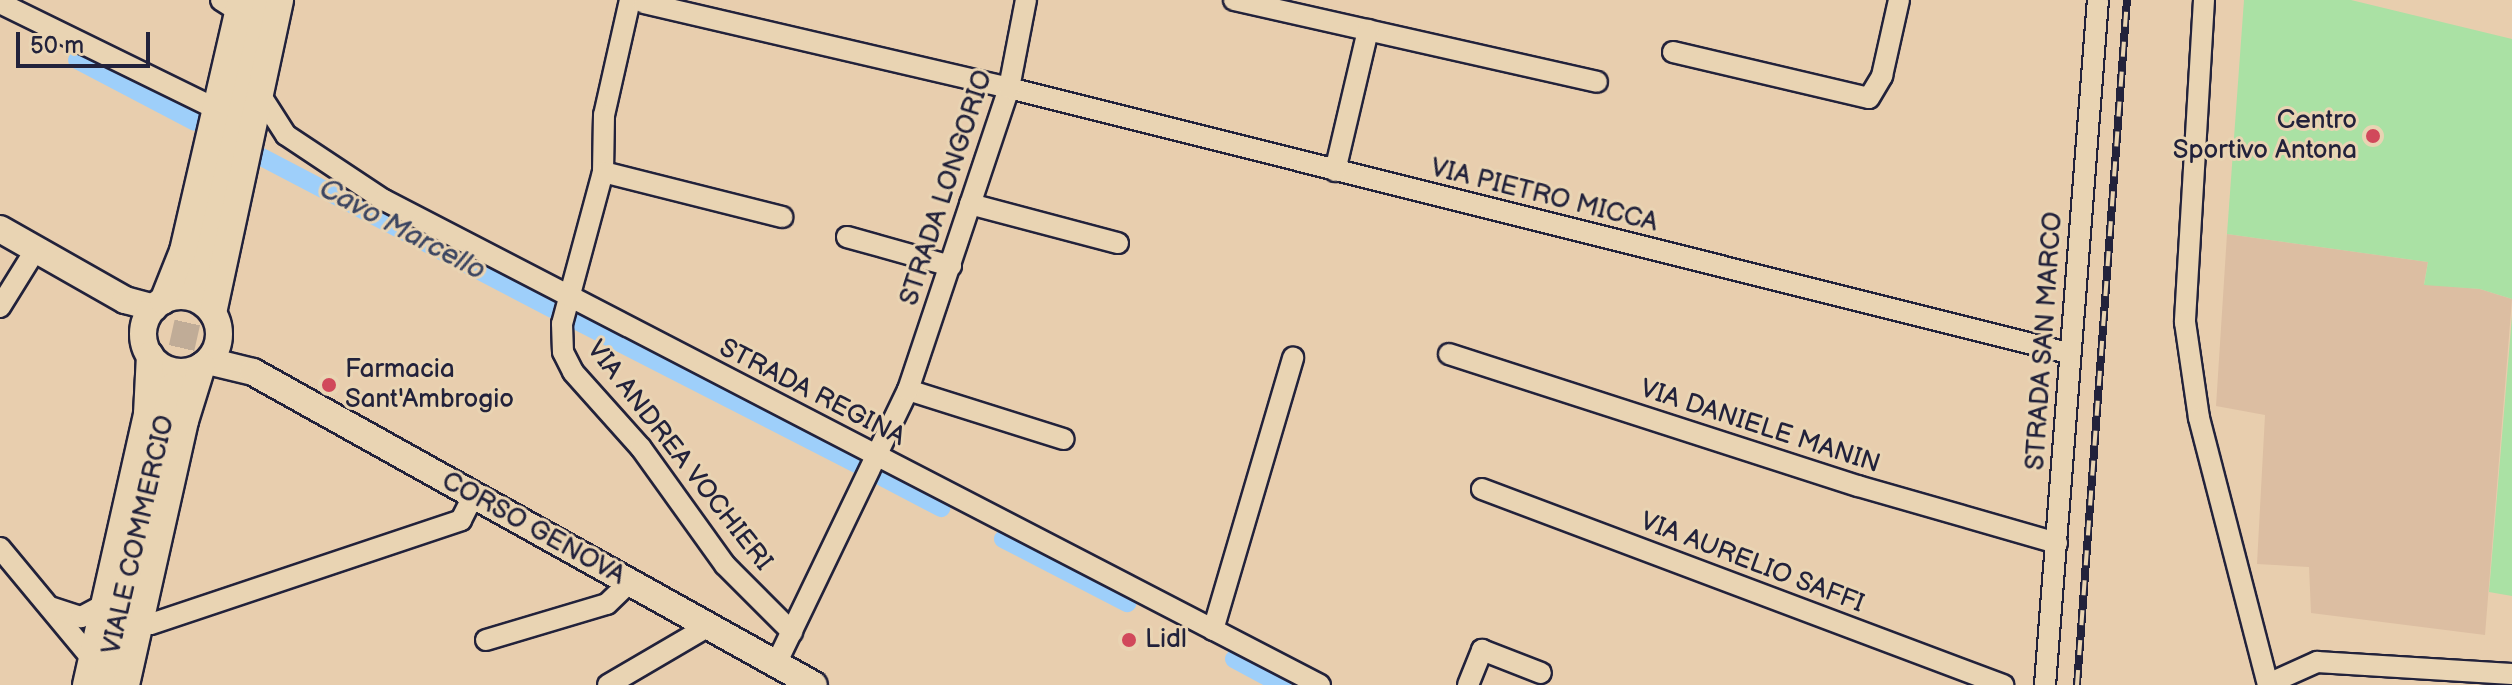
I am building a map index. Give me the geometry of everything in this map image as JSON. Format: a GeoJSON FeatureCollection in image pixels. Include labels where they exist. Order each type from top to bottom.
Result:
{"type":"FeatureCollection","features":[{"type":"Feature","properties":{"kind":"main road"},"geometry":{"type":"LineString","coordinates":[[126,685],[185,421],[216,325],[248,139],[280,0]]}},
{"type":"Feature","properties":{"kind":"main road"},"geometry":{"type":"LineString","coordinates":[[89,672],[147,414],[154,311],[183,251],[240,3]]}},
{"type":"Feature","properties":{"kind":"main road"},"geometry":{"type":"LineString","coordinates":[[196,284],[240,3]]}},
{"type":"Feature","properties":{"kind":"main road"},"geometry":{"type":"LineString","coordinates":[[0,229],[125,300],[154,311]]}},
{"type":"Feature","properties":{"kind":"main road","name":"CORSO GENOVA"},"geometry":{"type":"LineString","coordinates":[[154,311],[191,298],[253,372]]}},
{"type":"Feature","properties":{"kind":"main road","name":"CORSO GENOVA"},"geometry":{"type":"LineString","coordinates":[[150,355],[169,370],[205,364],[253,372],[814,685]]}},
{"type":"Feature","properties":{"kind":"main road","name":"VIALE COMMERCIO"},"geometry":{"type":"LineString","coordinates":[[105,685],[173,386]]}},
{"type":"Feature","properties":{"kind":"street","name":"STRADA LONGORIO"},"geometry":{"type":"LineString","coordinates":[[776,664],[908,390],[1009,88],[1026,0]]}},
{"type":"Feature","properties":{"kind":"street"},"geometry":{"type":"LineString","coordinates":[[1234,0],[1597,82]]}},
{"type":"Feature","properties":{"kind":"street"},"geometry":{"type":"LineString","coordinates":[[1673,52],[1869,98],[1882,76],[1899,0]]}},
{"type":"Feature","properties":{"kind":"street","name":"STRADA SAN MARCO"},"geometry":{"type":"LineString","coordinates":[[2045,685],[2068,353],[2098,0]]}},
{"type":"Feature","properties":{"kind":"street"},"geometry":{"type":"LineString","coordinates":[[2204,0],[2185,322],[2199,418],[2268,685],[2292,669],[2317,662],[2512,674]]}},
{"type":"Feature","properties":{"kind":"street","name":"VIA PIETRO MICCA"},"geometry":{"type":"LineString","coordinates":[[637,2],[1009,88],[2068,353]]}},
{"type":"Feature","properties":{"kind":"street","name":"VIA ANDREA VOCHIERI"},"geometry":{"type":"LineString","coordinates":[[637,2],[604,115],[603,172],[561,335],[573,372],[641,448],[725,565],[792,632]]}},
{"type":"Feature","properties":{"kind":"street"},"geometry":{"type":"LineString","coordinates":[[0,3],[216,109]]}},
{"type":"Feature","properties":{"kind":"street"},"geometry":{"type":"LineString","coordinates":[[1335,171],[1368,30]]}},
{"type":"Feature","properties":{"kind":"street","name":"STRADA REGINA"},"geometry":{"type":"LineString","coordinates":[[259,93],[286,135],[384,200],[1121,585],[1156,596],[1213,630],[1320,685]]}},
{"type":"Feature","properties":{"kind":"street"},"geometry":{"type":"LineString","coordinates":[[248,139],[265,132],[286,135]]}},
{"type":"Feature","properties":{"kind":"street"},"geometry":{"type":"LineString","coordinates":[[603,172],[782,217]]}},
{"type":"Feature","properties":{"kind":"street"},"geometry":{"type":"LineString","coordinates":[[970,204],[1118,243]]}},
{"type":"Feature","properties":{"kind":"street"},"geometry":{"type":"LineString","coordinates":[[847,237],[951,266]]}},
{"type":"Feature","properties":{"kind":"street"},"geometry":{"type":"LineString","coordinates":[[0,307],[36,249]]}},
{"type":"Feature","properties":{"kind":"street","name":"VIA DANIELE MANIN"},"geometry":{"type":"LineString","coordinates":[[1449,354],[1858,486],[2057,543]]}},
{"type":"Feature","properties":{"kind":"street"},"geometry":{"type":"LineString","coordinates":[[1213,630],[1293,358]]}},
{"type":"Feature","properties":{"kind":"street"},"geometry":{"type":"LineString","coordinates":[[908,390],[1063,439]]}},
{"type":"Feature","properties":{"kind":"street","name":"VIA AURELIO SAFFI"},"geometry":{"type":"LineString","coordinates":[[1482,489],[2003,685]]}},
{"type":"Feature","properties":{"kind":"street"},"geometry":{"type":"LineString","coordinates":[[151,624],[461,520],[474,495]]}},
{"type":"Feature","properties":{"kind":"street"},"geometry":{"type":"LineString","coordinates":[[0,548],[50,607],[89,672]]}},
{"type":"Feature","properties":{"kind":"street"},"geometry":{"type":"LineString","coordinates":[[486,640],[607,604],[630,582]]}},
{"type":"Feature","properties":{"kind":"street"},"geometry":{"type":"LineString","coordinates":[[50,607],[81,617],[104,605]]}},
{"type":"Feature","properties":{"kind":"street"},"geometry":{"type":"LineString","coordinates":[[608,685],[709,626]]}},
{"type":"Feature","properties":{"kind":"street"},"geometry":{"type":"LineString","coordinates":[[1468,685],[1482,650],[1541,673]]}},
{"type":"Feature","properties":{"kind":"shaded area"},"geometry":{"type":"Polygon","coordinates":[[[2227,234],[2428,262],[2424,284],[2480,289],[2512,299],[2485,635],[2311,613],[2309,567],[2257,564],[2265,415],[2216,406],[2227,234]]]}},
{"type":"Feature","properties":{"kind":"green space","name":"Centro Sportivo Antona"},"geometry":{"type":"Polygon","coordinates":[[[2244,0],[2351,0],[2512,39],[2512,299],[2480,289],[2424,285],[2428,262],[2227,234],[2244,0]]]}},
{"type":"Feature","properties":{"kind":"green space"},"geometry":{"type":"Polygon","coordinates":[[[2512,316],[2512,596],[2489,592],[2512,316]]]}},
{"type":"Feature","properties":{"kind":"waterway","name":"Cavo Marcello"},"geometry":{"type":"LineString","coordinates":[[77,60],[195,122]]}},
{"type":"Feature","properties":{"kind":"waterway","name":"Cavo Marcello"},"geometry":{"type":"LineString","coordinates":[[252,152],[552,309]]}},
{"type":"Feature","properties":{"kind":"waterway","name":"Cavo Marcello"},"geometry":{"type":"LineString","coordinates":[[573,319],[858,465]]}},
{"type":"Feature","properties":{"kind":"waterway","name":"Cavo Marcello"},"geometry":{"type":"LineString","coordinates":[[882,477],[941,508]]}},
{"type":"Feature","properties":{"kind":"waterway"},"geometry":{"type":"LineString","coordinates":[[1003,539],[1127,603]]}},
{"type":"Feature","properties":{"kind":"waterway","name":"Cavo Marcello"},"geometry":{"type":"LineString","coordinates":[[1234,659],[1282,685]]}},
{"type":"Feature","properties":{"kind":"tunnel"},"geometry":{"type":"LineString","coordinates":[[173,386],[196,284]]}},
{"type":"Feature","properties":{"kind":"railway"},"geometry":{"type":"LineString","coordinates":[[2077,685],[2127,0]]}},
{"type":"Feature","properties":{"kind":"place","name":"Centro Sportivo Antona"},"geometry":{"type":"Point","coordinates":[2373,136]}},
{"type":"Feature","properties":{"kind":"place","name":"Farmacia Sant'Ambrogio"},"geometry":{"type":"Point","coordinates":[329,385]}},
{"type":"Feature","properties":{"kind":"place","name":"Lidl"},"geometry":{"type":"Point","coordinates":[1129,640]}}]}
